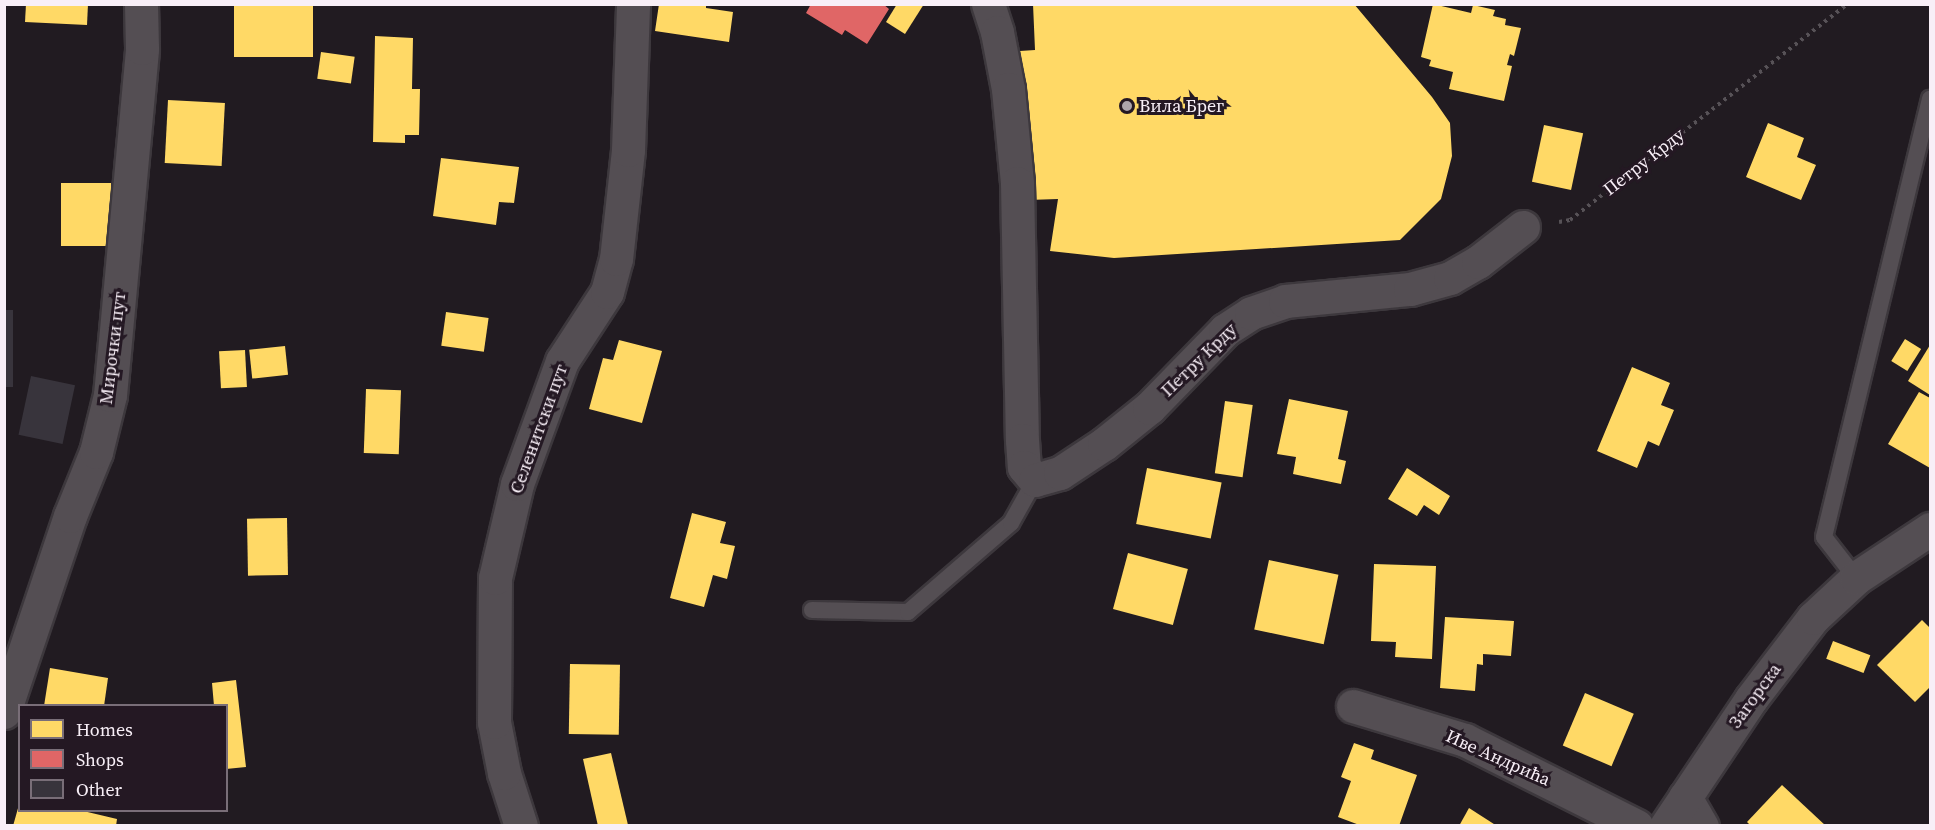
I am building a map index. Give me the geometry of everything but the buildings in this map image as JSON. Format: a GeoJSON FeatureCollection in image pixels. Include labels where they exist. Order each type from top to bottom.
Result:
{"type":"FeatureCollection","features":[{"type":"Feature","properties":{"kind":"street","name":"Мирочки пут"},"geometry":{"type":"LineString","coordinates":[[4,712],[70,516],[96,452],[110,395],[142,48],[141,4]]}},
{"type":"Feature","properties":{"kind":"street","name":"Селенитски пут"},"geometry":{"type":"LineString","coordinates":[[521,825],[504,772],[494,722],[495,578],[516,484],[562,361],[607,292],[616,259],[628,139],[633,4]]}},
{"type":"Feature","properties":{"kind":"street"},"geometry":{"type":"LineString","coordinates":[[988,4],[997,32],[1008,88],[1017,183],[1022,440],[1024,466],[1035,480]]}},
{"type":"Feature","properties":{"kind":"street","name":"Петру Крду"},"geometry":{"type":"LineString","coordinates":[[1035,480],[1060,473],[1104,444],[1149,408],[1225,330],[1251,313],[1286,301],[1410,289],[1450,278],[1478,262],[1523,227]]}},
{"type":"Feature","properties":{"kind":"street","name":"Загорска"},"geometry":{"type":"LineString","coordinates":[[1666,825],[1751,699],[1813,618],[1856,578],[1930,529]]}},
{"type":"Feature","properties":{"kind":"street","name":"Иве Андрића"},"geometry":{"type":"LineString","coordinates":[[1353,706],[1465,740],[1637,825]]}},
{"type":"Feature","properties":{"kind":"street"},"geometry":{"type":"LineString","coordinates":[[1685,797],[1702,825]]}},
{"type":"Feature","properties":{"kind":"lane"},"geometry":{"type":"LineString","coordinates":[[1856,578],[1824,537],[1930,99]]}},
{"type":"Feature","properties":{"kind":"lane"},"geometry":{"type":"LineString","coordinates":[[812,610],[908,612],[1011,523],[1035,480]]}},
{"type":"Feature","properties":{"kind":"path","name":"Петру Крду"},"geometry":{"type":"LineString","coordinates":[[1523,227],[1570,220],[1847,4]]}},
{"type":"Feature","properties":{"kind":"place","name":"Вила Брег"},"geometry":{"type":"Point","coordinates":[1127,106]}}]}
